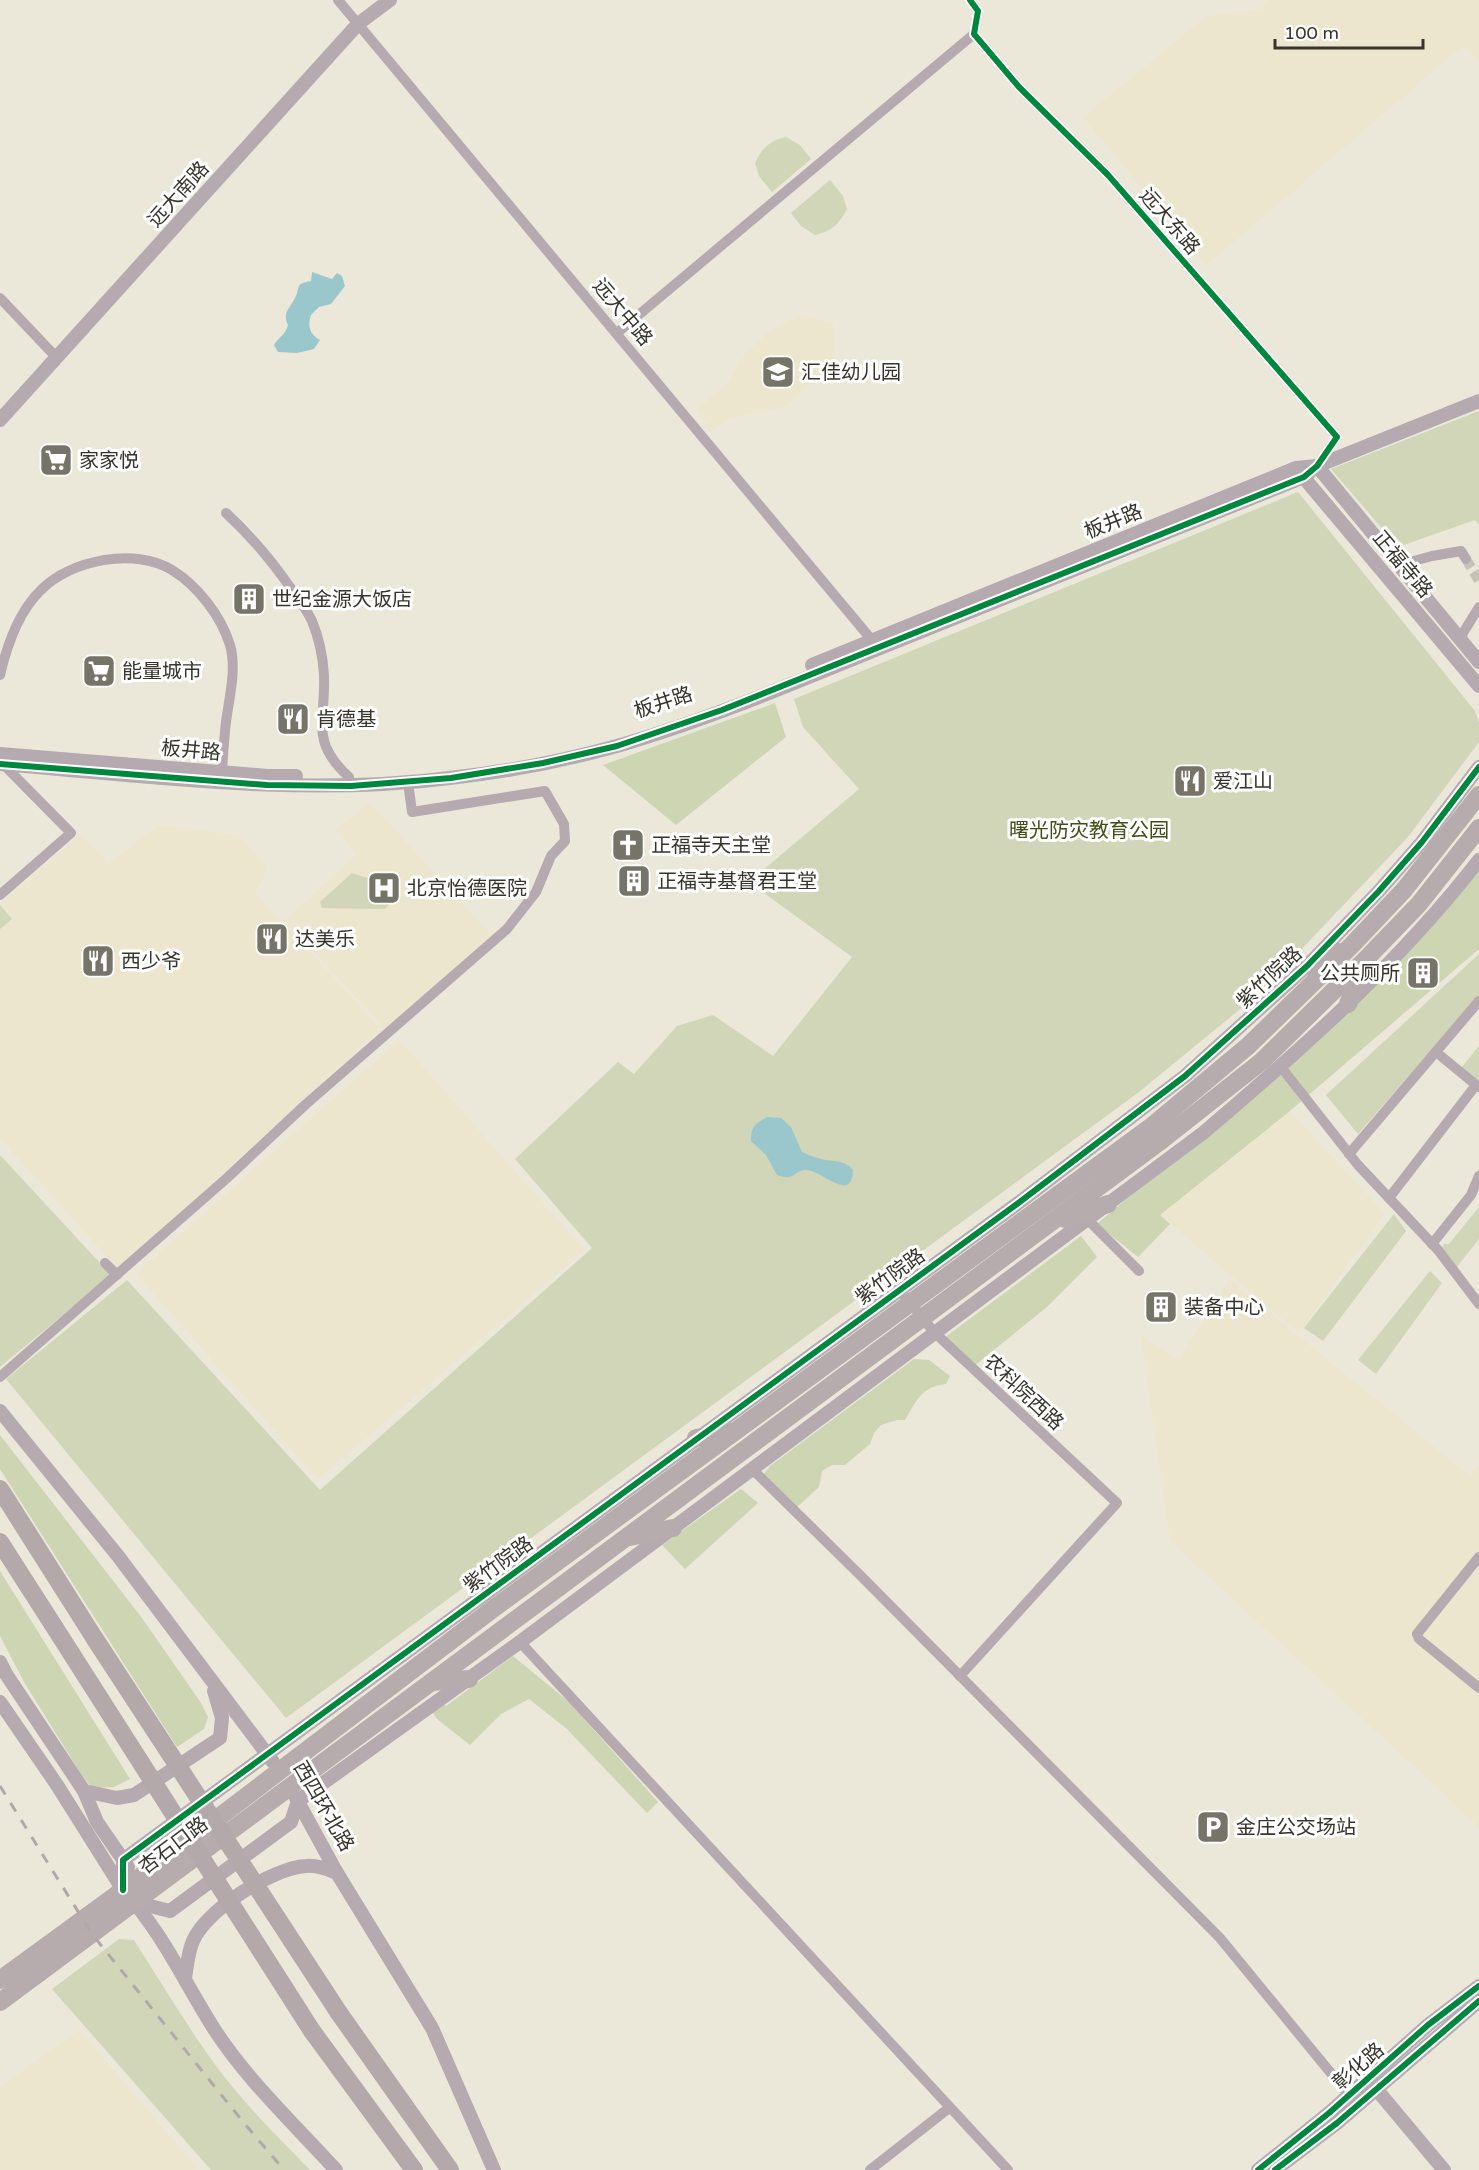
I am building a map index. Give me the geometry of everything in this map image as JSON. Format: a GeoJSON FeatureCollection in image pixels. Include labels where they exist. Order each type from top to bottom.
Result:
{"type":"FeatureCollection","features":[{"type":"Feature","properties":{"kind":"highway"},"geometry":{"type":"LineString","coordinates":[[0,1489],[339,2013],[450,2170]]}},
{"type":"Feature","properties":{"kind":"highway"},"geometry":{"type":"LineString","coordinates":[[0,1542],[312,2031],[414,2170]]}},
{"type":"Feature","properties":{"kind":"main road","name":"紫竹院路"},"geometry":{"type":"LineString","coordinates":[[278,1771],[490,1611],[1152,1126],[1248,1046],[1351,946],[1404,890],[1479,795]]}},
{"type":"Feature","properties":{"kind":"main road","name":"紫竹院路"},"geometry":{"type":"LineString","coordinates":[[292,1794],[431,1683],[625,1538],[911,1303],[1044,1227],[1162,1140],[1262,1061],[1419,904],[1479,828]]}},
{"type":"Feature","properties":{"kind":"main road"},"geometry":{"type":"LineString","coordinates":[[1307,966],[1351,946]]}},
{"type":"Feature","properties":{"kind":"main road"},"geometry":{"type":"LineString","coordinates":[[1348,1004],[1366,959]]}},
{"type":"Feature","properties":{"kind":"main road"},"geometry":{"type":"LineString","coordinates":[[1044,1227],[1108,1204]]}},
{"type":"Feature","properties":{"kind":"main road"},"geometry":{"type":"LineString","coordinates":[[696,1438],[736,1431]]}},
{"type":"Feature","properties":{"kind":"main road"},"geometry":{"type":"LineString","coordinates":[[625,1538],[673,1528]]}},
{"type":"Feature","properties":{"kind":"main road"},"geometry":{"type":"LineString","coordinates":[[431,1683],[469,1679]]}},
{"type":"Feature","properties":{"kind":"main road","name":"杏石口路"},"geometry":{"type":"LineString","coordinates":[[0,2002],[278,1771]]}},
{"type":"Feature","properties":{"kind":"main road","name":"杏石口路"},"geometry":{"type":"LineString","coordinates":[[0,1980],[132,1890],[292,1794]]}},
{"type":"Feature","properties":{"kind":"street","name":"远大中路"},"geometry":{"type":"LineString","coordinates":[[338,0],[875,645]]}},
{"type":"Feature","properties":{"kind":"street","name":"远大南路"},"geometry":{"type":"LineString","coordinates":[[0,420],[358,24],[390,0]]}},
{"type":"Feature","properties":{"kind":"street"},"geometry":{"type":"LineString","coordinates":[[617,333],[974,34],[978,11],[969,0]]}},
{"type":"Feature","properties":{"kind":"street","name":"远大东路"},"geometry":{"type":"LineString","coordinates":[[974,34],[1020,87],[1108,175],[1337,437],[1317,466]]}},
{"type":"Feature","properties":{"kind":"street"},"geometry":{"type":"LineString","coordinates":[[0,298],[56,357]]}},
{"type":"Feature","properties":{"kind":"street"},"geometry":{"type":"LineString","coordinates":[[1317,466],[1479,401]]}},
{"type":"Feature","properties":{"kind":"street","name":"板井路"},"geometry":{"type":"LineString","coordinates":[[1,761],[268,776],[349,777],[450,771],[541,756],[614,738],[696,712],[875,645],[1317,466]]}},
{"type":"Feature","properties":{"kind":"street","name":"正福寺路"},"geometry":{"type":"LineString","coordinates":[[1317,466],[1479,662]]}},
{"type":"Feature","properties":{"kind":"street","name":"正福寺路"},"geometry":{"type":"LineString","coordinates":[[1300,472],[1479,686]]}},
{"type":"Feature","properties":{"kind":"street"},"geometry":{"type":"LineString","coordinates":[[226,513],[255,540],[281,574],[312,622],[321,653],[324,676],[320,727],[328,752],[336,765],[349,777]]}},
{"type":"Feature","properties":{"kind":"street"},"geometry":{"type":"LineString","coordinates":[[1395,561],[1406,563],[1432,555],[1461,551],[1466,559]]}},
{"type":"Feature","properties":{"kind":"street"},"geometry":{"type":"LineString","coordinates":[[0,675],[21,615],[42,588],[60,574],[80,564],[126,559],[152,562],[172,569],[205,599],[221,625],[230,646],[232,666],[222,772]]}},
{"type":"Feature","properties":{"kind":"street"},"geometry":{"type":"LineString","coordinates":[[1461,640],[1479,607]]}},
{"type":"Feature","properties":{"kind":"street"},"geometry":{"type":"LineString","coordinates":[[1,761],[267,785],[351,786],[451,778],[543,763],[617,746],[722,710],[875,645]]}},
{"type":"Feature","properties":{"kind":"street"},"geometry":{"type":"LineString","coordinates":[[0,895],[70,832],[1,761]]}},
{"type":"Feature","properties":{"kind":"street","name":"紫竹院路"},"geometry":{"type":"LineString","coordinates":[[123,1860],[696,1438],[911,1303],[1017,1204],[1185,1076],[1307,966],[1422,842],[1479,767]]}},
{"type":"Feature","properties":{"kind":"street"},"geometry":{"type":"LineString","coordinates":[[0,1377],[227,1178],[305,1105],[507,929],[536,892],[551,856],[565,841],[564,824],[545,791],[412,812],[408,782]]}},
{"type":"Feature","properties":{"kind":"street"},"geometry":{"type":"LineString","coordinates":[[57,1785],[96,1822],[123,1860],[132,1890],[170,1911],[291,1822],[292,1794],[469,1679],[520,1642],[1203,1133],[1281,1067],[1348,1004],[1409,943],[1479,860]]}},
{"type":"Feature","properties":{"kind":"street"},"geometry":{"type":"LineString","coordinates":[[1349,1154],[1479,1001]]}},
{"type":"Feature","properties":{"kind":"street"},"geometry":{"type":"LineString","coordinates":[[1389,1198],[1477,1086],[1436,1052]]}},
{"type":"Feature","properties":{"kind":"street"},"geometry":{"type":"LineString","coordinates":[[1281,1067],[1349,1154],[1432,1244],[1479,1304]]}},
{"type":"Feature","properties":{"kind":"street"},"geometry":{"type":"LineString","coordinates":[[1432,1244],[1471,1195],[1479,1176]]}},
{"type":"Feature","properties":{"kind":"street"},"geometry":{"type":"LineString","coordinates":[[1087,1219],[1138,1270]]}},
{"type":"Feature","properties":{"kind":"street"},"geometry":{"type":"LineString","coordinates":[[105,1263],[117,1275]]}},
{"type":"Feature","properties":{"kind":"street","name":"农科院西路"},"geometry":{"type":"LineString","coordinates":[[911,1303],[934,1332],[1117,1503],[960,1676]]}},
{"type":"Feature","properties":{"kind":"street","name":"西四环北路"},"geometry":{"type":"LineString","coordinates":[[0,1411],[118,1556],[268,1755],[432,2028],[494,2170]]}},
{"type":"Feature","properties":{"kind":"street"},"geometry":{"type":"LineString","coordinates":[[752,1469],[1220,1938],[1354,2100]]}},
{"type":"Feature","properties":{"kind":"street"},"geometry":{"type":"LineString","coordinates":[[1479,1557],[1417,1634],[1419,1639],[1479,1688]]}},
{"type":"Feature","properties":{"kind":"street"},"geometry":{"type":"LineString","coordinates":[[520,1642],[1008,2170]]}},
{"type":"Feature","properties":{"kind":"street"},"geometry":{"type":"LineString","coordinates":[[0,1662],[84,1791],[96,1822]]}},
{"type":"Feature","properties":{"kind":"street"},"geometry":{"type":"LineString","coordinates":[[84,1791],[117,1798],[134,1795],[220,1737],[222,1718],[211,1682]]}},
{"type":"Feature","properties":{"kind":"street"},"geometry":{"type":"LineString","coordinates":[[0,1702],[132,1890],[212,2025],[254,2080],[336,2170]]}},
{"type":"Feature","properties":{"kind":"street"},"geometry":{"type":"LineString","coordinates":[[185,1978],[193,1941],[201,1929],[211,1916],[243,1893],[278,1874],[306,1866],[326,1868],[337,1873]]}},
{"type":"Feature","properties":{"kind":"street","name":"彰化路"},"geometry":{"type":"LineString","coordinates":[[1275,2170],[1354,2100],[1428,2025],[1479,1986]]}},
{"type":"Feature","properties":{"kind":"street","name":"彰化路"},"geometry":{"type":"LineString","coordinates":[[1258,2170],[1354,2100],[1377,2090],[1479,2001]]}},
{"type":"Feature","properties":{"kind":"street"},"geometry":{"type":"LineString","coordinates":[[1377,2090],[1444,2170]]}},
{"type":"Feature","properties":{"kind":"street"},"geometry":{"type":"LineString","coordinates":[[870,2170],[949,2108]]}},
{"type":"Feature","properties":{"kind":"shaded area"},"geometry":{"type":"Polygon","coordinates":[[[1268,0],[1479,0],[1479,62],[1463,46],[1206,266],[1083,117],[1207,16],[1260,9],[1268,0]]]}},
{"type":"Feature","properties":{"kind":"shaded area","name":"汇佳幼儿园"},"geometry":{"type":"Polygon","coordinates":[[[803,315],[833,323],[835,360],[785,407],[727,419],[712,432],[697,410],[727,383],[745,354],[771,329],[803,315]]]}},
{"type":"Feature","properties":{"kind":"shaded area","name":"北京怡德医院"},"geometry":{"type":"Polygon","coordinates":[[[370,803],[491,935],[385,1029],[285,921],[357,854],[335,829],[370,803]]]}},
{"type":"Feature","properties":{"kind":"shaded area"},"geometry":{"type":"Polygon","coordinates":[[[160,825],[238,835],[268,868],[255,893],[381,1028],[118,1269],[0,1138],[0,904],[80,835],[108,863],[160,825]]]}},
{"type":"Feature","properties":{"kind":"shaded area"},"geometry":{"type":"Polygon","coordinates":[[[399,1040],[585,1250],[318,1480],[136,1274],[399,1040]]]}},
{"type":"Feature","properties":{"kind":"shaded area"},"geometry":{"type":"Polygon","coordinates":[[[1290,1111],[1385,1214],[1299,1333],[1160,1215],[1290,1111]]]}},
{"type":"Feature","properties":{"kind":"shaded area"},"geometry":{"type":"Polygon","coordinates":[[[1229,1279],[1470,1476],[1479,1465],[1479,1827],[1170,1541],[1141,1336],[1179,1360],[1229,1279]]]}},
{"type":"Feature","properties":{"kind":"shaded area"},"geometry":{"type":"Polygon","coordinates":[[[79,2030],[199,2170],[0,2170],[0,2087],[79,2030]]]}},
{"type":"Feature","properties":{"kind":"green space"},"geometry":{"type":"Polygon","coordinates":[[[786,137],[800,145],[811,159],[772,192],[759,176],[755,163],[767,146],[786,137]]]}},
{"type":"Feature","properties":{"kind":"green space"},"geometry":{"type":"Polygon","coordinates":[[[830,180],[843,196],[847,209],[834,226],[815,235],[801,226],[791,213],[830,180]]]}},
{"type":"Feature","properties":{"kind":"green space"},"geometry":{"type":"Polygon","coordinates":[[[1479,411],[1479,525],[1475,520],[1398,547],[1331,469],[1479,411]]]}},
{"type":"Feature","properties":{"kind":"green space","name":"曙光防灾教育公园"},"geometry":{"type":"Polygon","coordinates":[[[1298,492],[1475,711],[1479,723],[1479,742],[1408,837],[1261,992],[1139,1092],[286,1718],[6,1379],[127,1280],[320,1490],[592,1248],[515,1159],[618,1062],[634,1074],[677,1026],[713,1015],[773,1056],[852,957],[749,882],[859,789],[803,727],[794,699],[1298,492]]]}},
{"type":"Feature","properties":{"kind":"green space"},"geometry":{"type":"Polygon","coordinates":[[[775,703],[786,737],[676,825],[603,765],[775,703]]]}},
{"type":"Feature","properties":{"kind":"green space"},"geometry":{"type":"Polygon","coordinates":[[[1479,866],[1479,949],[1290,1111],[1160,1215],[1170,1224],[1138,1257],[1097,1224],[1281,1067],[1479,866]]]}},
{"type":"Feature","properties":{"kind":"green space"},"geometry":{"type":"Polygon","coordinates":[[[352,873],[371,879],[389,899],[389,905],[385,909],[322,908],[320,902],[352,873]]]}},
{"type":"Feature","properties":{"kind":"green space"},"geometry":{"type":"Polygon","coordinates":[[[0,905],[12,919],[0,929],[0,905]]]}},
{"type":"Feature","properties":{"kind":"green space"},"geometry":{"type":"Polygon","coordinates":[[[1479,954],[1479,995],[1358,1134],[1326,1095],[1479,954]]]}},
{"type":"Feature","properties":{"kind":"green space"},"geometry":{"type":"Polygon","coordinates":[[[1479,1046],[1479,1081],[1461,1068],[1479,1046]]]}},
{"type":"Feature","properties":{"kind":"green space"},"geometry":{"type":"Polygon","coordinates":[[[0,1155],[111,1275],[0,1367],[0,1155]]]}},
{"type":"Feature","properties":{"kind":"green space"},"geometry":{"type":"Polygon","coordinates":[[[1479,1207],[1479,1239],[1456,1268],[1440,1252],[1444,1244],[1449,1244],[1479,1207]]]}},
{"type":"Feature","properties":{"kind":"green space"},"geometry":{"type":"Polygon","coordinates":[[[1394,1214],[1406,1231],[1323,1341],[1304,1328],[1394,1214]]]}},
{"type":"Feature","properties":{"kind":"green space"},"geometry":{"type":"Polygon","coordinates":[[[1081,1236],[1097,1257],[1047,1307],[974,1366],[944,1338],[1081,1236]]]}},
{"type":"Feature","properties":{"kind":"green space"},"geometry":{"type":"Polygon","coordinates":[[[1430,1271],[1442,1283],[1376,1374],[1358,1360],[1430,1271]]]}},
{"type":"Feature","properties":{"kind":"green space"},"geometry":{"type":"Polygon","coordinates":[[[914,1359],[929,1360],[950,1376],[946,1384],[925,1391],[905,1420],[881,1425],[874,1433],[870,1444],[845,1465],[832,1465],[822,1471],[819,1487],[796,1508],[762,1476],[770,1466],[914,1359]]]}},
{"type":"Feature","properties":{"kind":"green space"},"geometry":{"type":"Polygon","coordinates":[[[0,1435],[142,1618],[201,1703],[208,1717],[204,1729],[177,1747],[0,1469],[0,1435]]]}},
{"type":"Feature","properties":{"kind":"green space"},"geometry":{"type":"Polygon","coordinates":[[[741,1489],[758,1503],[685,1569],[662,1545],[741,1489]]]}},
{"type":"Feature","properties":{"kind":"green space"},"geometry":{"type":"Polygon","coordinates":[[[0,1571],[130,1779],[114,1787],[92,1788],[81,1774],[24,1682],[0,1636],[0,1571]]]}},
{"type":"Feature","properties":{"kind":"green space"},"geometry":{"type":"Polygon","coordinates":[[[513,1656],[569,1702],[658,1802],[647,1813],[567,1729],[529,1699],[501,1714],[470,1745],[437,1719],[431,1710],[441,1703],[446,1706],[513,1656]]]}},
{"type":"Feature","properties":{"kind":"green space"},"geometry":{"type":"Polygon","coordinates":[[[119,1939],[134,1940],[223,2075],[254,2112],[310,2170],[211,2170],[52,1989],[119,1939]]]}},
{"type":"Feature","properties":{"kind":"water"},"geometry":{"type":"Polygon","coordinates":[[[312,272],[332,279],[337,273],[342,276],[345,286],[331,304],[319,307],[311,315],[310,330],[320,340],[314,349],[297,353],[278,352],[274,345],[287,328],[287,311],[299,286],[311,281],[312,272]]]}},
{"type":"Feature","properties":{"kind":"water"},"geometry":{"type":"Polygon","coordinates":[[[767,1117],[781,1118],[791,1127],[802,1152],[850,1166],[853,1170],[851,1180],[847,1185],[841,1185],[804,1170],[790,1177],[777,1175],[766,1155],[751,1141],[755,1126],[767,1117]]]}},
{"type":"Feature","properties":{"kind":"tunnel"},"geometry":{"type":"LineString","coordinates":[[1466,559],[1479,581]]}},
{"type":"Feature","properties":{"kind":"railway"},"geometry":{"type":"LineString","coordinates":[[0,1786],[92,1934],[284,2170]]}},
{"type":"Feature","properties":{"kind":"cycle path"},"geometry":{"type":"LineString","coordinates":[[0,764],[267,785],[351,786],[451,778],[543,763],[617,746],[722,710],[1304,477],[1317,466],[1337,437],[1108,175],[1019,87],[974,34],[978,11],[970,0]]}},
{"type":"Feature","properties":{"kind":"cycle path"},"geometry":{"type":"LineString","coordinates":[[123,1890],[123,1860],[1017,1204],[1185,1076],[1307,966],[1379,891],[1422,842],[1479,767]]}},
{"type":"Feature","properties":{"kind":"cycle path"},"geometry":{"type":"LineString","coordinates":[[1258,2170],[1329,2113],[1428,2025],[1479,1986]]}},
{"type":"Feature","properties":{"kind":"cycle path"},"geometry":{"type":"LineString","coordinates":[[1275,2170],[1337,2123],[1479,2001]]}},
{"type":"Feature","properties":{"kind":"place","name":"汇佳幼儿园"},"geometry":{"type":"Point","coordinates":[778,372]}},
{"type":"Feature","properties":{"kind":"place","name":"家家悦"},"geometry":{"type":"Point","coordinates":[56,460]}},
{"type":"Feature","properties":{"kind":"place","name":"世纪金源大饭店"},"geometry":{"type":"Point","coordinates":[249,599]}},
{"type":"Feature","properties":{"kind":"place","name":"能量城市"},"geometry":{"type":"Point","coordinates":[99,671]}},
{"type":"Feature","properties":{"kind":"place","name":"肯德基"},"geometry":{"type":"Point","coordinates":[293,719]}},
{"type":"Feature","properties":{"kind":"place","name":"爱江山"},"geometry":{"type":"Point","coordinates":[1190,781]}},
{"type":"Feature","properties":{"kind":"place","name":"正福寺天主堂"},"geometry":{"type":"Point","coordinates":[628,845]}},
{"type":"Feature","properties":{"kind":"place","name":"正福寺基督君王堂"},"geometry":{"type":"Point","coordinates":[634,881]}},
{"type":"Feature","properties":{"kind":"place","name":"北京怡德医院"},"geometry":{"type":"Point","coordinates":[384,888]}},
{"type":"Feature","properties":{"kind":"place","name":"达美乐"},"geometry":{"type":"Point","coordinates":[272,939]}},
{"type":"Feature","properties":{"kind":"place","name":"西少爷"},"geometry":{"type":"Point","coordinates":[98,961]}},
{"type":"Feature","properties":{"kind":"place","name":"公共厕所"},"geometry":{"type":"Point","coordinates":[1423,973]}},
{"type":"Feature","properties":{"kind":"place","name":"装备中心"},"geometry":{"type":"Point","coordinates":[1161,1307]}},
{"type":"Feature","properties":{"kind":"place","name":"金庄公交场站"},"geometry":{"type":"Point","coordinates":[1213,1827]}}]}
